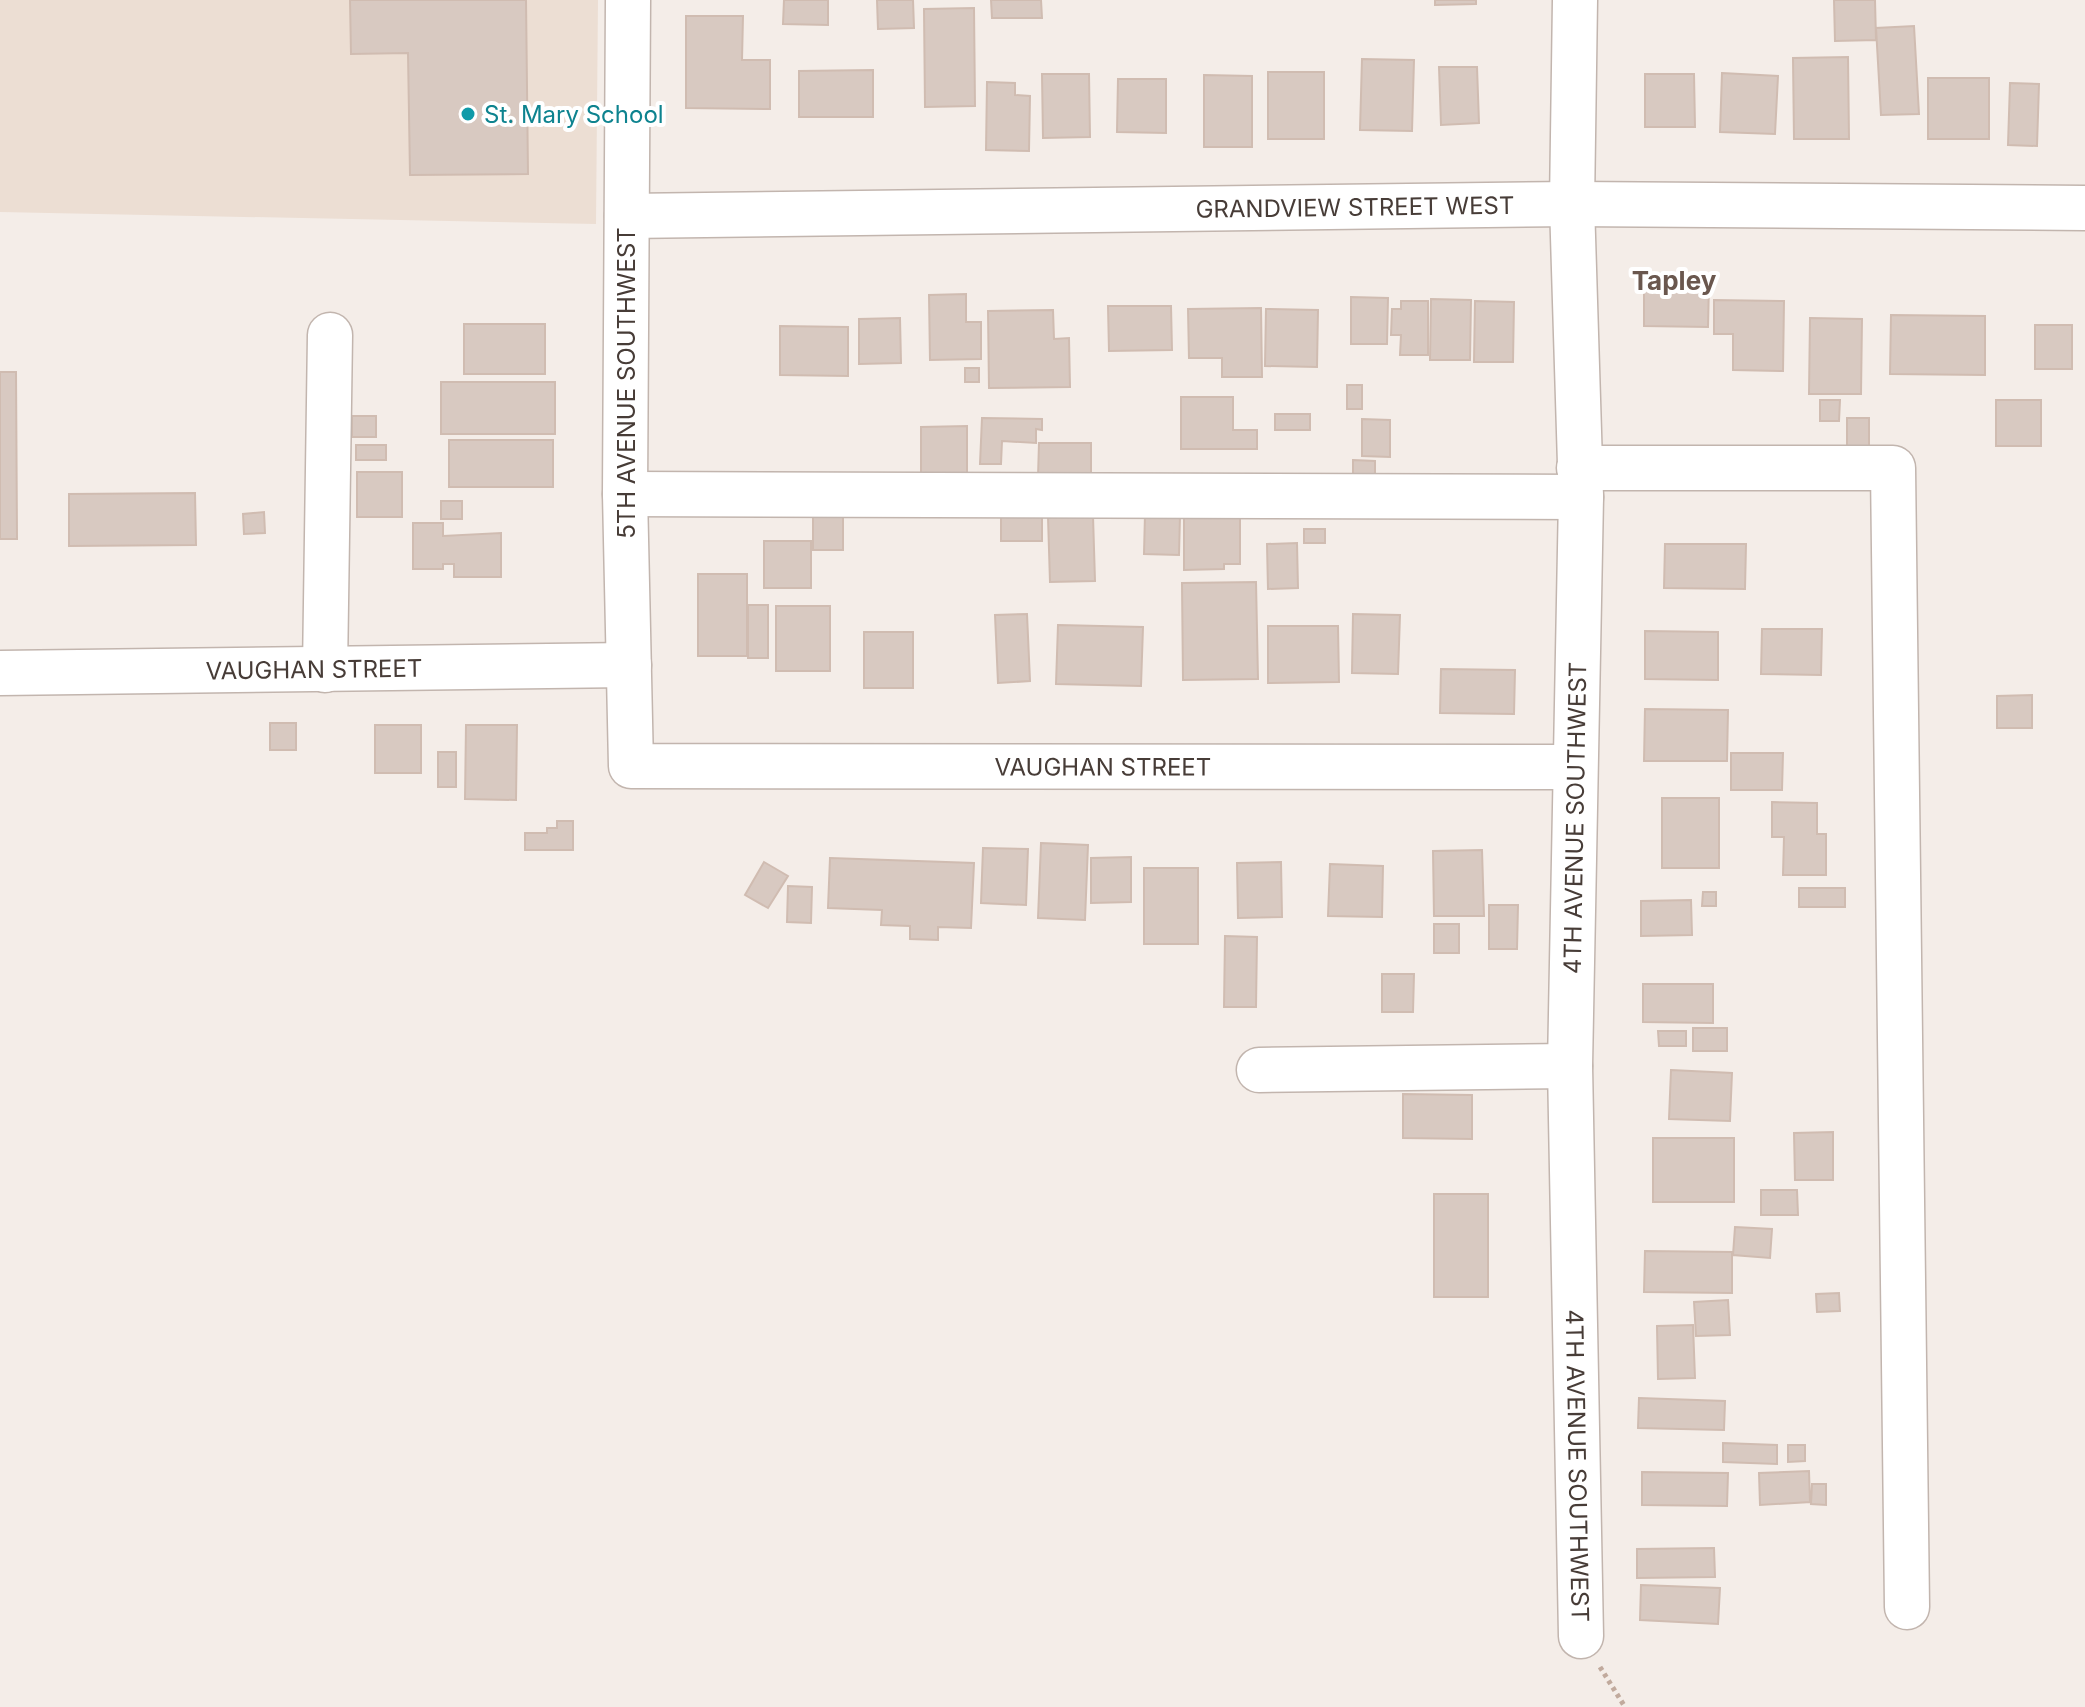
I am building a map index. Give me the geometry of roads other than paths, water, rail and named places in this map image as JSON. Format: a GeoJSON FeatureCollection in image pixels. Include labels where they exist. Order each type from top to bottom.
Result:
{"type":"FeatureCollection","features":[{"type":"Feature","properties":{"kind":"street","name":"5TH AVENUE SOUTHWEST"},"geometry":{"type":"LineString","coordinates":[[628,0],[625,494],[631,766]]}},
{"type":"Feature","properties":{"kind":"street","name":"4TH AVENUE SOUTHWEST"},"geometry":{"type":"LineString","coordinates":[[1575,0],[1572,204],[1580,483],[1570,1066],[1581,1636]]}},
{"type":"Feature","properties":{"kind":"street","name":"GRANDVIEW STREET WEST"},"geometry":{"type":"LineString","coordinates":[[627,216],[1572,204],[2085,208]]}},
{"type":"Feature","properties":{"kind":"street"},"geometry":{"type":"LineString","coordinates":[[325,670],[330,335]]}},
{"type":"Feature","properties":{"kind":"street"},"geometry":{"type":"LineString","coordinates":[[625,494],[1580,483],[1893,468],[1907,1607]]}},
{"type":"Feature","properties":{"kind":"street","name":"VAUGHAN STREET"},"geometry":{"type":"LineString","coordinates":[[0,673],[629,665]]}},
{"type":"Feature","properties":{"kind":"street","name":"VAUGHAN STREET"},"geometry":{"type":"LineString","coordinates":[[631,766],[1575,767]]}},
{"type":"Feature","properties":{"kind":"street"},"geometry":{"type":"LineString","coordinates":[[1259,1070],[1570,1066]]}},
{"type":"Feature","properties":{"kind":"place","name":"St. Mary School"},"geometry":{"type":"Point","coordinates":[468,114]}},
{"type":"Feature","properties":{"kind":"district","name":"Tapley"},"geometry":{"type":"Point","coordinates":[1674,280]}}]}
